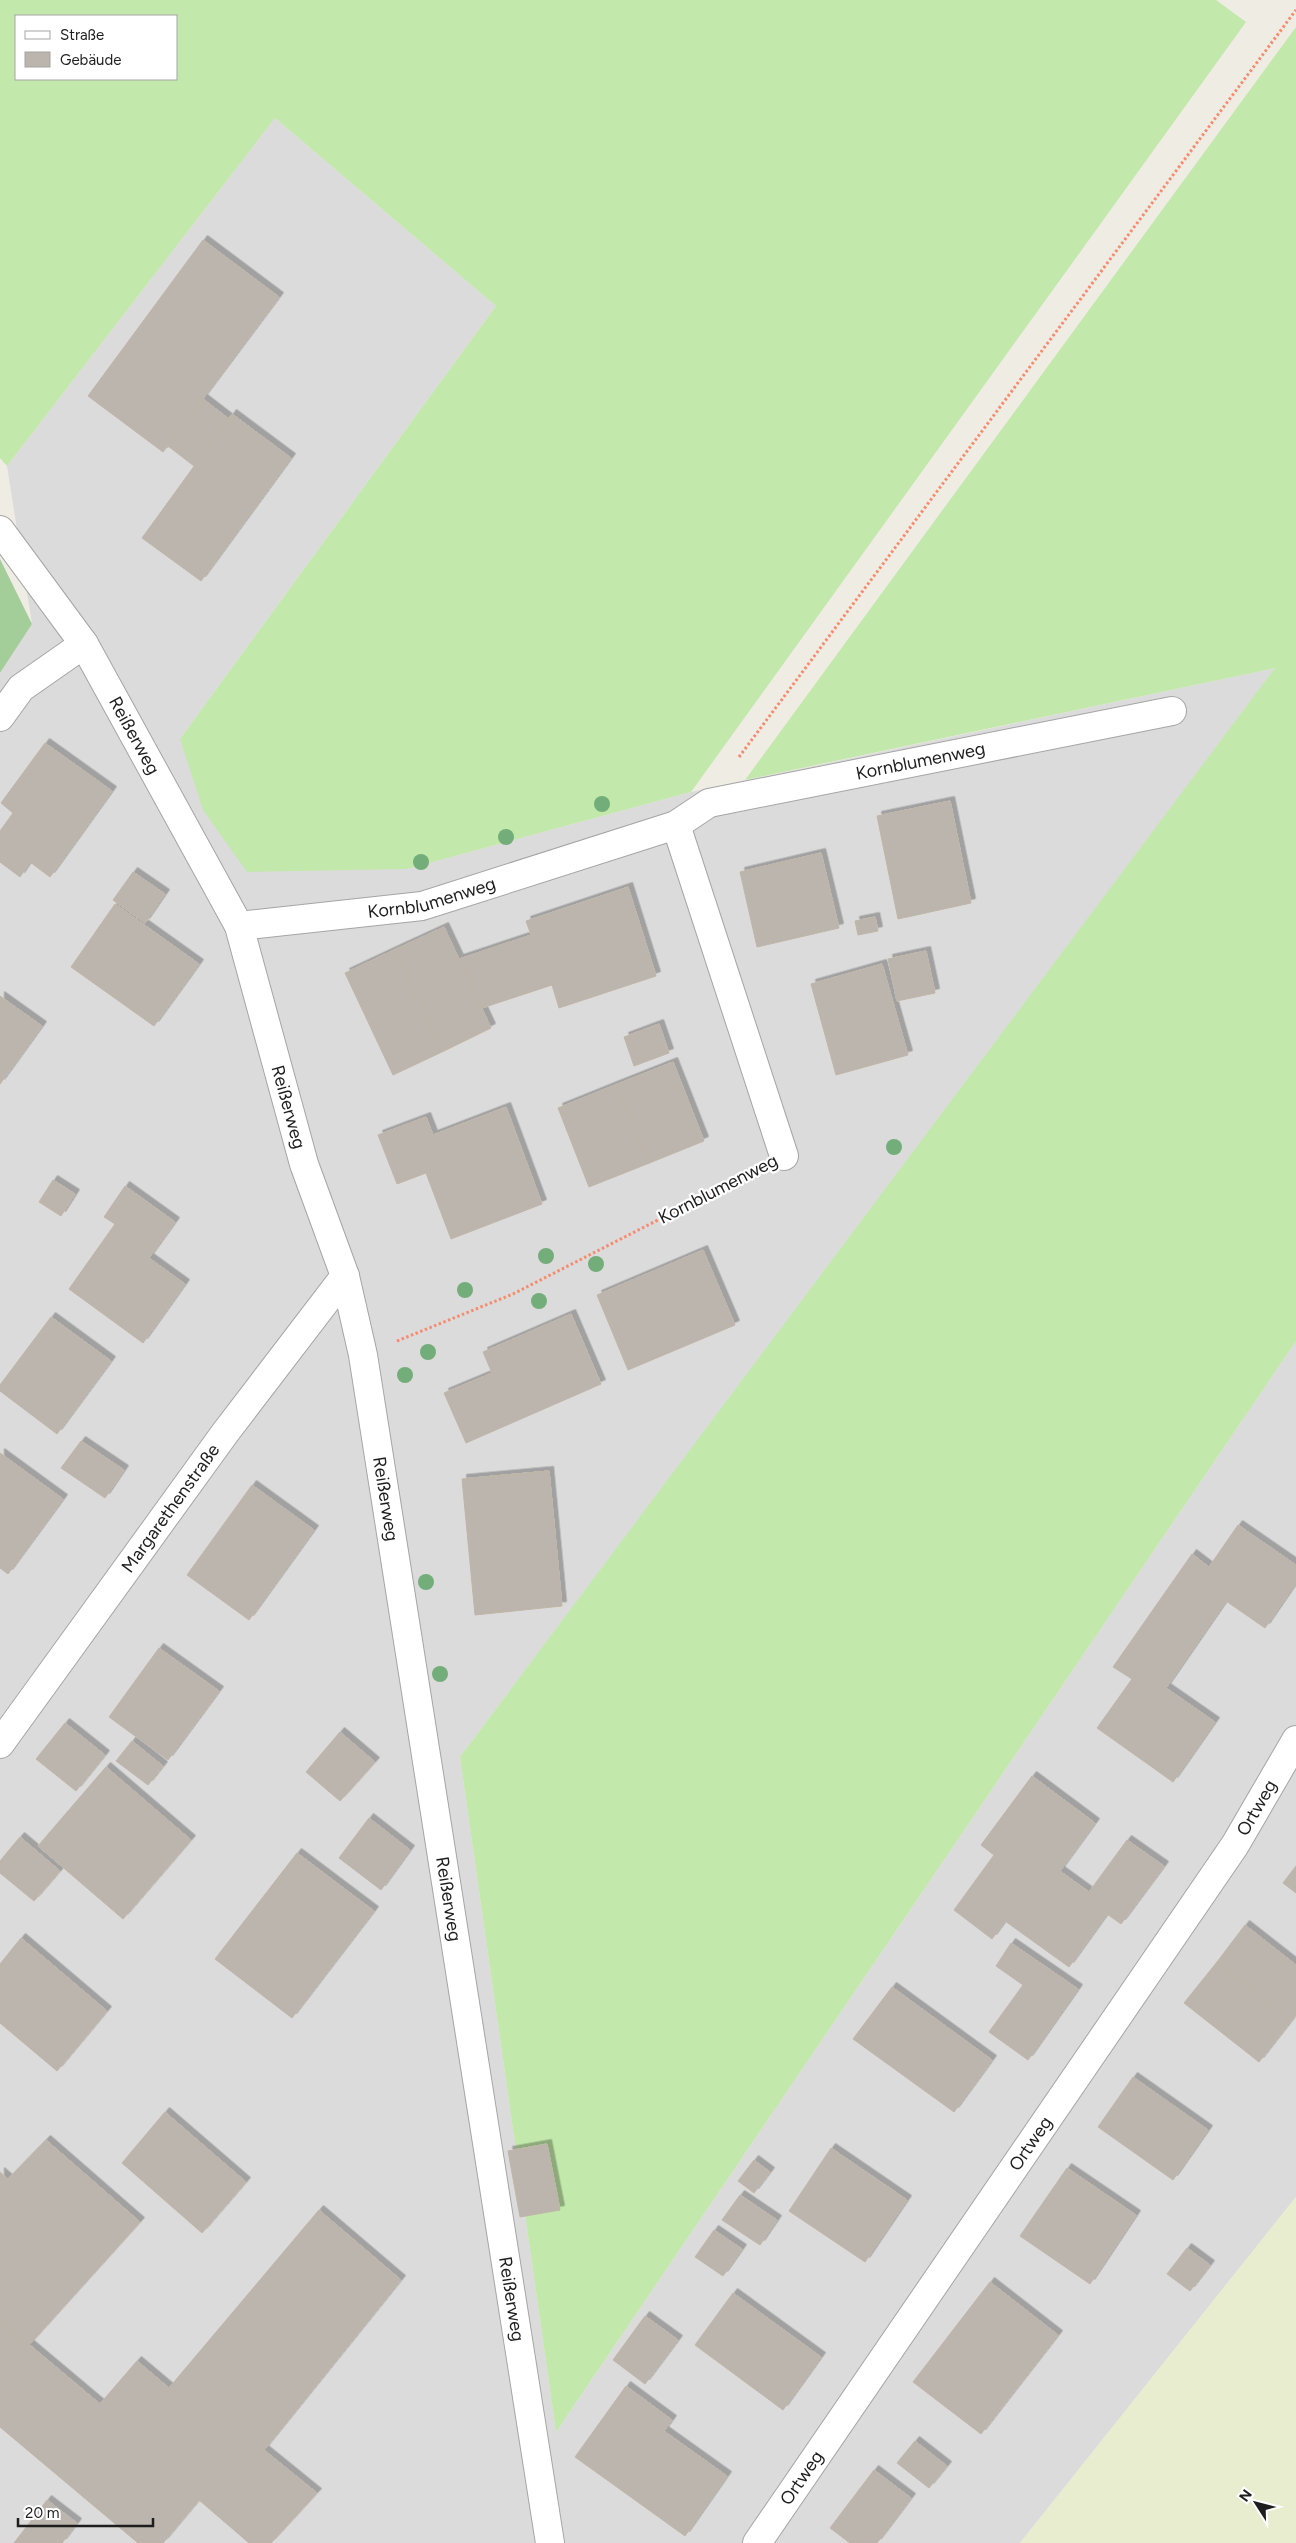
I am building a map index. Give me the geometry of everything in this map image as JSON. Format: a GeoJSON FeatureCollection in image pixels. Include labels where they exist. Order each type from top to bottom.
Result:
{"type":"FeatureCollection","features":[{"type":"Feature","properties":{"kind":"street","name":"Reißerweg"},"geometry":{"type":"LineString","coordinates":[[0,530],[84,644],[239,926],[304,1164],[345,1276],[363,1355],[550,2543]]}},
{"type":"Feature","properties":{"kind":"street"},"geometry":{"type":"LineString","coordinates":[[0,717],[21,688],[84,644]]}},
{"type":"Feature","properties":{"kind":"street","name":"Kornblumenweg"},"geometry":{"type":"LineString","coordinates":[[239,926],[422,906],[676,825],[709,803],[1172,711]]}},
{"type":"Feature","properties":{"kind":"street","name":"Kornblumenweg"},"geometry":{"type":"LineString","coordinates":[[676,825],[784,1156]]}},
{"type":"Feature","properties":{"kind":"street","name":"Margarethenstraße"},"geometry":{"type":"LineString","coordinates":[[0,1744],[225,1433],[345,1276]]}},
{"type":"Feature","properties":{"kind":"street","name":"Ortweg"},"geometry":{"type":"LineString","coordinates":[[757,2543],[1235,1845],[1296,1740]]}},
{"type":"Feature","properties":{"kind":"path"},"geometry":{"type":"LineString","coordinates":[[709,803],[746,746],[1296,10]]}},
{"type":"Feature","properties":{"kind":"path","name":"Kornblumenweg"},"geometry":{"type":"LineString","coordinates":[[363,1355],[513,1294],[784,1156]]}},
{"type":"Feature","properties":{"kind":"shaded area"},"geometry":{"type":"Polygon","coordinates":[[[275,118],[496,306],[180,739],[407,869],[691,792],[1276,668],[460,1757],[556,2432],[1296,1341],[1296,2197],[1020,2543],[0,2543],[0,673],[32,624],[7,466],[275,118]]]}},
{"type":"Feature","properties":{"kind":"green space"},"geometry":{"type":"Polygon","coordinates":[[[0,0],[1216,0],[1246,22],[691,792],[407,869],[247,872],[203,810],[180,739],[496,306],[275,118],[7,466],[0,458],[0,0]]]}},
{"type":"Feature","properties":{"kind":"green space"},"geometry":{"type":"Polygon","coordinates":[[[1296,27],[1296,1341],[556,2432],[460,1757],[1275,668],[745,780],[1296,27]]]}},
{"type":"Feature","properties":{"kind":"green space"},"geometry":{"type":"Polygon","coordinates":[[[0,559],[32,624],[0,673],[0,559]]]}},
{"type":"Feature","properties":{"kind":"green space"},"geometry":{"type":"Polygon","coordinates":[[[1296,2197],[1296,2543],[1020,2543],[1296,2197]]]}},
{"type":"Feature","properties":{"kind":"building"},"geometry":{"type":"Polygon","coordinates":[[[203,240],[279,297],[163,452],[88,396],[203,240]]]}},
{"type":"Feature","properties":{"kind":"building"},"geometry":{"type":"Polygon","coordinates":[[[203,399],[229,419],[194,466],[168,446],[203,399]]]}},
{"type":"Feature","properties":{"kind":"building"},"geometry":{"type":"Polygon","coordinates":[[[232,414],[291,458],[201,581],[142,538],[232,414]]]}},
{"type":"Feature","properties":{"kind":"building"},"geometry":{"type":"Polygon","coordinates":[[[45,743],[112,791],[50,877],[30,862],[20,877],[0,862],[0,831],[13,813],[1,803],[45,743]]]}},
{"type":"Feature","properties":{"kind":"building"},"geometry":{"type":"Polygon","coordinates":[[[950,801],[971,903],[898,919],[877,816],[950,801]]]}},
{"type":"Feature","properties":{"kind":"building"},"geometry":{"type":"Polygon","coordinates":[[[821,853],[839,928],[757,947],[740,872],[821,853]]]}},
{"type":"Feature","properties":{"kind":"building"},"geometry":{"type":"Polygon","coordinates":[[[133,872],[165,894],[145,923],[113,900],[133,872]]]}},
{"type":"Feature","properties":{"kind":"building"},"geometry":{"type":"Polygon","coordinates":[[[628,887],[656,976],[559,1008],[552,985],[482,1008],[459,959],[531,935],[526,921],[628,887]]]}},
{"type":"Feature","properties":{"kind":"building"},"geometry":{"type":"Polygon","coordinates":[[[115,904],[199,964],[154,1026],[71,967],[115,904]]]}},
{"type":"Feature","properties":{"kind":"building"},"geometry":{"type":"Polygon","coordinates":[[[875,917],[878,931],[858,935],[855,921],[875,917]]]}},
{"type":"Feature","properties":{"kind":"building"},"geometry":{"type":"Polygon","coordinates":[[[444,927],[491,1028],[442,1052],[394,950],[444,927]]]}},
{"type":"Feature","properties":{"kind":"building"},"geometry":{"type":"Polygon","coordinates":[[[394,950],[442,1052],[393,1075],[345,973],[394,950]]]}},
{"type":"Feature","properties":{"kind":"building"},"geometry":{"type":"Polygon","coordinates":[[[926,951],[935,993],[897,1001],[888,959],[926,951]]]}},
{"type":"Feature","properties":{"kind":"building"},"geometry":{"type":"Polygon","coordinates":[[[882,964],[908,1055],[836,1075],[811,984],[882,964]]]}},
{"type":"Feature","properties":{"kind":"building"},"geometry":{"type":"Polygon","coordinates":[[[0,996],[42,1026],[0,1084],[0,996]]]}},
{"type":"Feature","properties":{"kind":"building"},"geometry":{"type":"Polygon","coordinates":[[[659,1024],[669,1053],[634,1066],[624,1037],[659,1024]]]}},
{"type":"Feature","properties":{"kind":"building"},"geometry":{"type":"Polygon","coordinates":[[[673,1062],[704,1141],[647,1164],[615,1085],[673,1062]]]}},
{"type":"Feature","properties":{"kind":"building"},"geometry":{"type":"Polygon","coordinates":[[[615,1085],[647,1164],[589,1187],[558,1108],[615,1085]]]}},
{"type":"Feature","properties":{"kind":"building"},"geometry":{"type":"Polygon","coordinates":[[[506,1107],[542,1204],[451,1239],[426,1173],[397,1184],[378,1135],[426,1117],[433,1135],[506,1107]]]}},
{"type":"Feature","properties":{"kind":"building"},"geometry":{"type":"Polygon","coordinates":[[[53,1180],[75,1194],[61,1216],[39,1202],[53,1180]]]}},
{"type":"Feature","properties":{"kind":"building"},"geometry":{"type":"Polygon","coordinates":[[[125,1186],[175,1222],[149,1258],[185,1284],[143,1343],[69,1289],[115,1224],[104,1217],[125,1186]]]}},
{"type":"Feature","properties":{"kind":"building"},"geometry":{"type":"Polygon","coordinates":[[[703,1250],[735,1325],[628,1370],[597,1295],[703,1250]]]}},
{"type":"Feature","properties":{"kind":"building"},"geometry":{"type":"Polygon","coordinates":[[[571,1314],[601,1384],[466,1443],[444,1393],[492,1373],[483,1352],[571,1314]]]}},
{"type":"Feature","properties":{"kind":"building"},"geometry":{"type":"Polygon","coordinates":[[[51,1317],[111,1361],[57,1434],[0,1391],[0,1385],[51,1317]]]}},
{"type":"Feature","properties":{"kind":"building"},"geometry":{"type":"Polygon","coordinates":[[[81,1441],[124,1470],[105,1498],[61,1468],[81,1441]]]}},
{"type":"Feature","properties":{"kind":"building"},"geometry":{"type":"Polygon","coordinates":[[[0,1453],[63,1499],[8,1574],[0,1568],[0,1453]]]}},
{"type":"Feature","properties":{"kind":"building"},"geometry":{"type":"Polygon","coordinates":[[[549,1471],[562,1606],[475,1615],[462,1479],[549,1471]]]}},
{"type":"Feature","properties":{"kind":"building"},"geometry":{"type":"Polygon","coordinates":[[[252,1485],[314,1530],[249,1620],[187,1575],[252,1485]]]}},
{"type":"Feature","properties":{"kind":"building"},"geometry":{"type":"Polygon","coordinates":[[[1238,1525],[1296,1565],[1296,1583],[1265,1628],[1226,1601],[1166,1688],[1215,1722],[1173,1782],[1097,1728],[1132,1679],[1113,1667],[1192,1554],[1209,1567],[1238,1525]]]}},
{"type":"Feature","properties":{"kind":"building"},"geometry":{"type":"Polygon","coordinates":[[[159,1648],[219,1691],[168,1760],[109,1717],[159,1648]]]}},
{"type":"Feature","properties":{"kind":"building"},"geometry":{"type":"Polygon","coordinates":[[[65,1723],[105,1755],[76,1791],[36,1759],[65,1723]]]}},
{"type":"Feature","properties":{"kind":"building"},"geometry":{"type":"Polygon","coordinates":[[[340,1732],[375,1762],[340,1801],[306,1772],[340,1732]]]}},
{"type":"Feature","properties":{"kind":"building"},"geometry":{"type":"Polygon","coordinates":[[[132,1741],[163,1766],[148,1785],[116,1761],[132,1741]]]}},
{"type":"Feature","properties":{"kind":"building"},"geometry":{"type":"Polygon","coordinates":[[[106,1767],[191,1840],[123,1919],[38,1846],[106,1767]]]}},
{"type":"Feature","properties":{"kind":"building"},"geometry":{"type":"Polygon","coordinates":[[[1032,1776],[1095,1823],[1060,1871],[1089,1892],[1127,1840],[1164,1866],[1121,1924],[1107,1914],[1069,1967],[1005,1921],[992,1939],[954,1910],[994,1855],[981,1845],[1032,1776]]]}},
{"type":"Feature","properties":{"kind":"building"},"geometry":{"type":"Polygon","coordinates":[[[369,1818],[410,1850],[381,1890],[339,1858],[369,1818]]]}},
{"type":"Feature","properties":{"kind":"building"},"geometry":{"type":"Polygon","coordinates":[[[20,1837],[60,1871],[34,1901],[0,1873],[0,1861],[20,1837]]]}},
{"type":"Feature","properties":{"kind":"building"},"geometry":{"type":"Polygon","coordinates":[[[297,1853],[374,1911],[292,2018],[215,1959],[297,1853]]]}},
{"type":"Feature","properties":{"kind":"building"},"geometry":{"type":"Polygon","coordinates":[[[1296,1866],[1296,1893],[1283,1883],[1296,1866]]]}},
{"type":"Feature","properties":{"kind":"building"},"geometry":{"type":"Polygon","coordinates":[[[1245,1925],[1296,1965],[1296,2015],[1291,2021],[1217,1962],[1245,1925]]]}},
{"type":"Feature","properties":{"kind":"building"},"geometry":{"type":"Polygon","coordinates":[[[21,1938],[107,2011],[57,2071],[0,2023],[0,1964],[21,1938]]]}},
{"type":"Feature","properties":{"kind":"building"},"geometry":{"type":"Polygon","coordinates":[[[1011,1943],[1078,1989],[1028,2060],[989,2032],[1023,1985],[996,1966],[1011,1943]]]}},
{"type":"Feature","properties":{"kind":"building"},"geometry":{"type":"Polygon","coordinates":[[[1217,1962],[1291,2021],[1259,2062],[1184,2003],[1217,1962]]]}},
{"type":"Feature","properties":{"kind":"building"},"geometry":{"type":"Polygon","coordinates":[[[892,1987],[992,2060],[954,2112],[853,2039],[892,1987]]]}},
{"type":"Feature","properties":{"kind":"building"},"geometry":{"type":"Polygon","coordinates":[[[1133,2077],[1208,2130],[1173,2180],[1098,2127],[1133,2077]]]}},
{"type":"Feature","properties":{"kind":"building"},"geometry":{"type":"Polygon","coordinates":[[[165,2112],[246,2182],[202,2233],[122,2163],[165,2112]]]}},
{"type":"Feature","properties":{"kind":"building"},"geometry":{"type":"Polygon","coordinates":[[[46,2140],[140,2222],[29,2345],[0,2320],[0,2172],[8,2179],[46,2140]]]}},
{"type":"Feature","properties":{"kind":"building"},"geometry":{"type":"Polygon","coordinates":[[[547,2144],[560,2210],[520,2217],[508,2151],[547,2144]]]}},
{"type":"Feature","properties":{"kind":"building"},"geometry":{"type":"Polygon","coordinates":[[[831,2148],[907,2200],[865,2262],[789,2211],[831,2148]]]}},
{"type":"Feature","properties":{"kind":"building"},"geometry":{"type":"Polygon","coordinates":[[[754,2160],[770,2172],[754,2193],[738,2181],[754,2160]]]}},
{"type":"Feature","properties":{"kind":"building"},"geometry":{"type":"Polygon","coordinates":[[[1067,2168],[1136,2215],[1090,2284],[1020,2236],[1067,2168]]]}},
{"type":"Feature","properties":{"kind":"building"},"geometry":{"type":"Polygon","coordinates":[[[740,2195],[777,2220],[760,2245],[722,2220],[740,2195]]]}},
{"type":"Feature","properties":{"kind":"building"},"geometry":{"type":"Polygon","coordinates":[[[319,2210],[401,2280],[264,2450],[317,2493],[271,2543],[249,2543],[199,2500],[163,2543],[138,2543],[0,2427],[0,2320],[100,2404],[137,2361],[169,2388],[319,2210]]]}},
{"type":"Feature","properties":{"kind":"building"},"geometry":{"type":"Polygon","coordinates":[[[714,2230],[742,2249],[723,2276],[695,2257],[714,2230]]]}},
{"type":"Feature","properties":{"kind":"building"},"geometry":{"type":"Polygon","coordinates":[[[1187,2248],[1210,2265],[1190,2291],[1167,2274],[1187,2248]]]}},
{"type":"Feature","properties":{"kind":"building"},"geometry":{"type":"Polygon","coordinates":[[[990,2282],[1058,2335],[981,2434],[913,2382],[990,2282]]]}},
{"type":"Feature","properties":{"kind":"building"},"geometry":{"type":"Polygon","coordinates":[[[733,2293],[821,2357],[783,2410],[695,2345],[733,2293]]]}},
{"type":"Feature","properties":{"kind":"building"},"geometry":{"type":"Polygon","coordinates":[[[645,2316],[678,2340],[645,2384],[613,2360],[645,2316]]]}},
{"type":"Feature","properties":{"kind":"building"},"geometry":{"type":"Polygon","coordinates":[[[626,2386],[672,2420],[664,2431],[727,2476],[685,2536],[575,2457],[626,2386]]]}},
{"type":"Feature","properties":{"kind":"building"},"geometry":{"type":"Polygon","coordinates":[[[915,2441],[947,2466],[929,2488],[897,2463],[915,2441]]]}},
{"type":"Feature","properties":{"kind":"building"},"geometry":{"type":"Polygon","coordinates":[[[874,2470],[911,2498],[877,2543],[850,2543],[830,2528],[874,2470]]]}},
{"type":"Feature","properties":{"kind":"building"},"geometry":{"type":"Polygon","coordinates":[[[47,2500],[77,2523],[62,2543],[14,2543],[47,2500]]]}}]}
